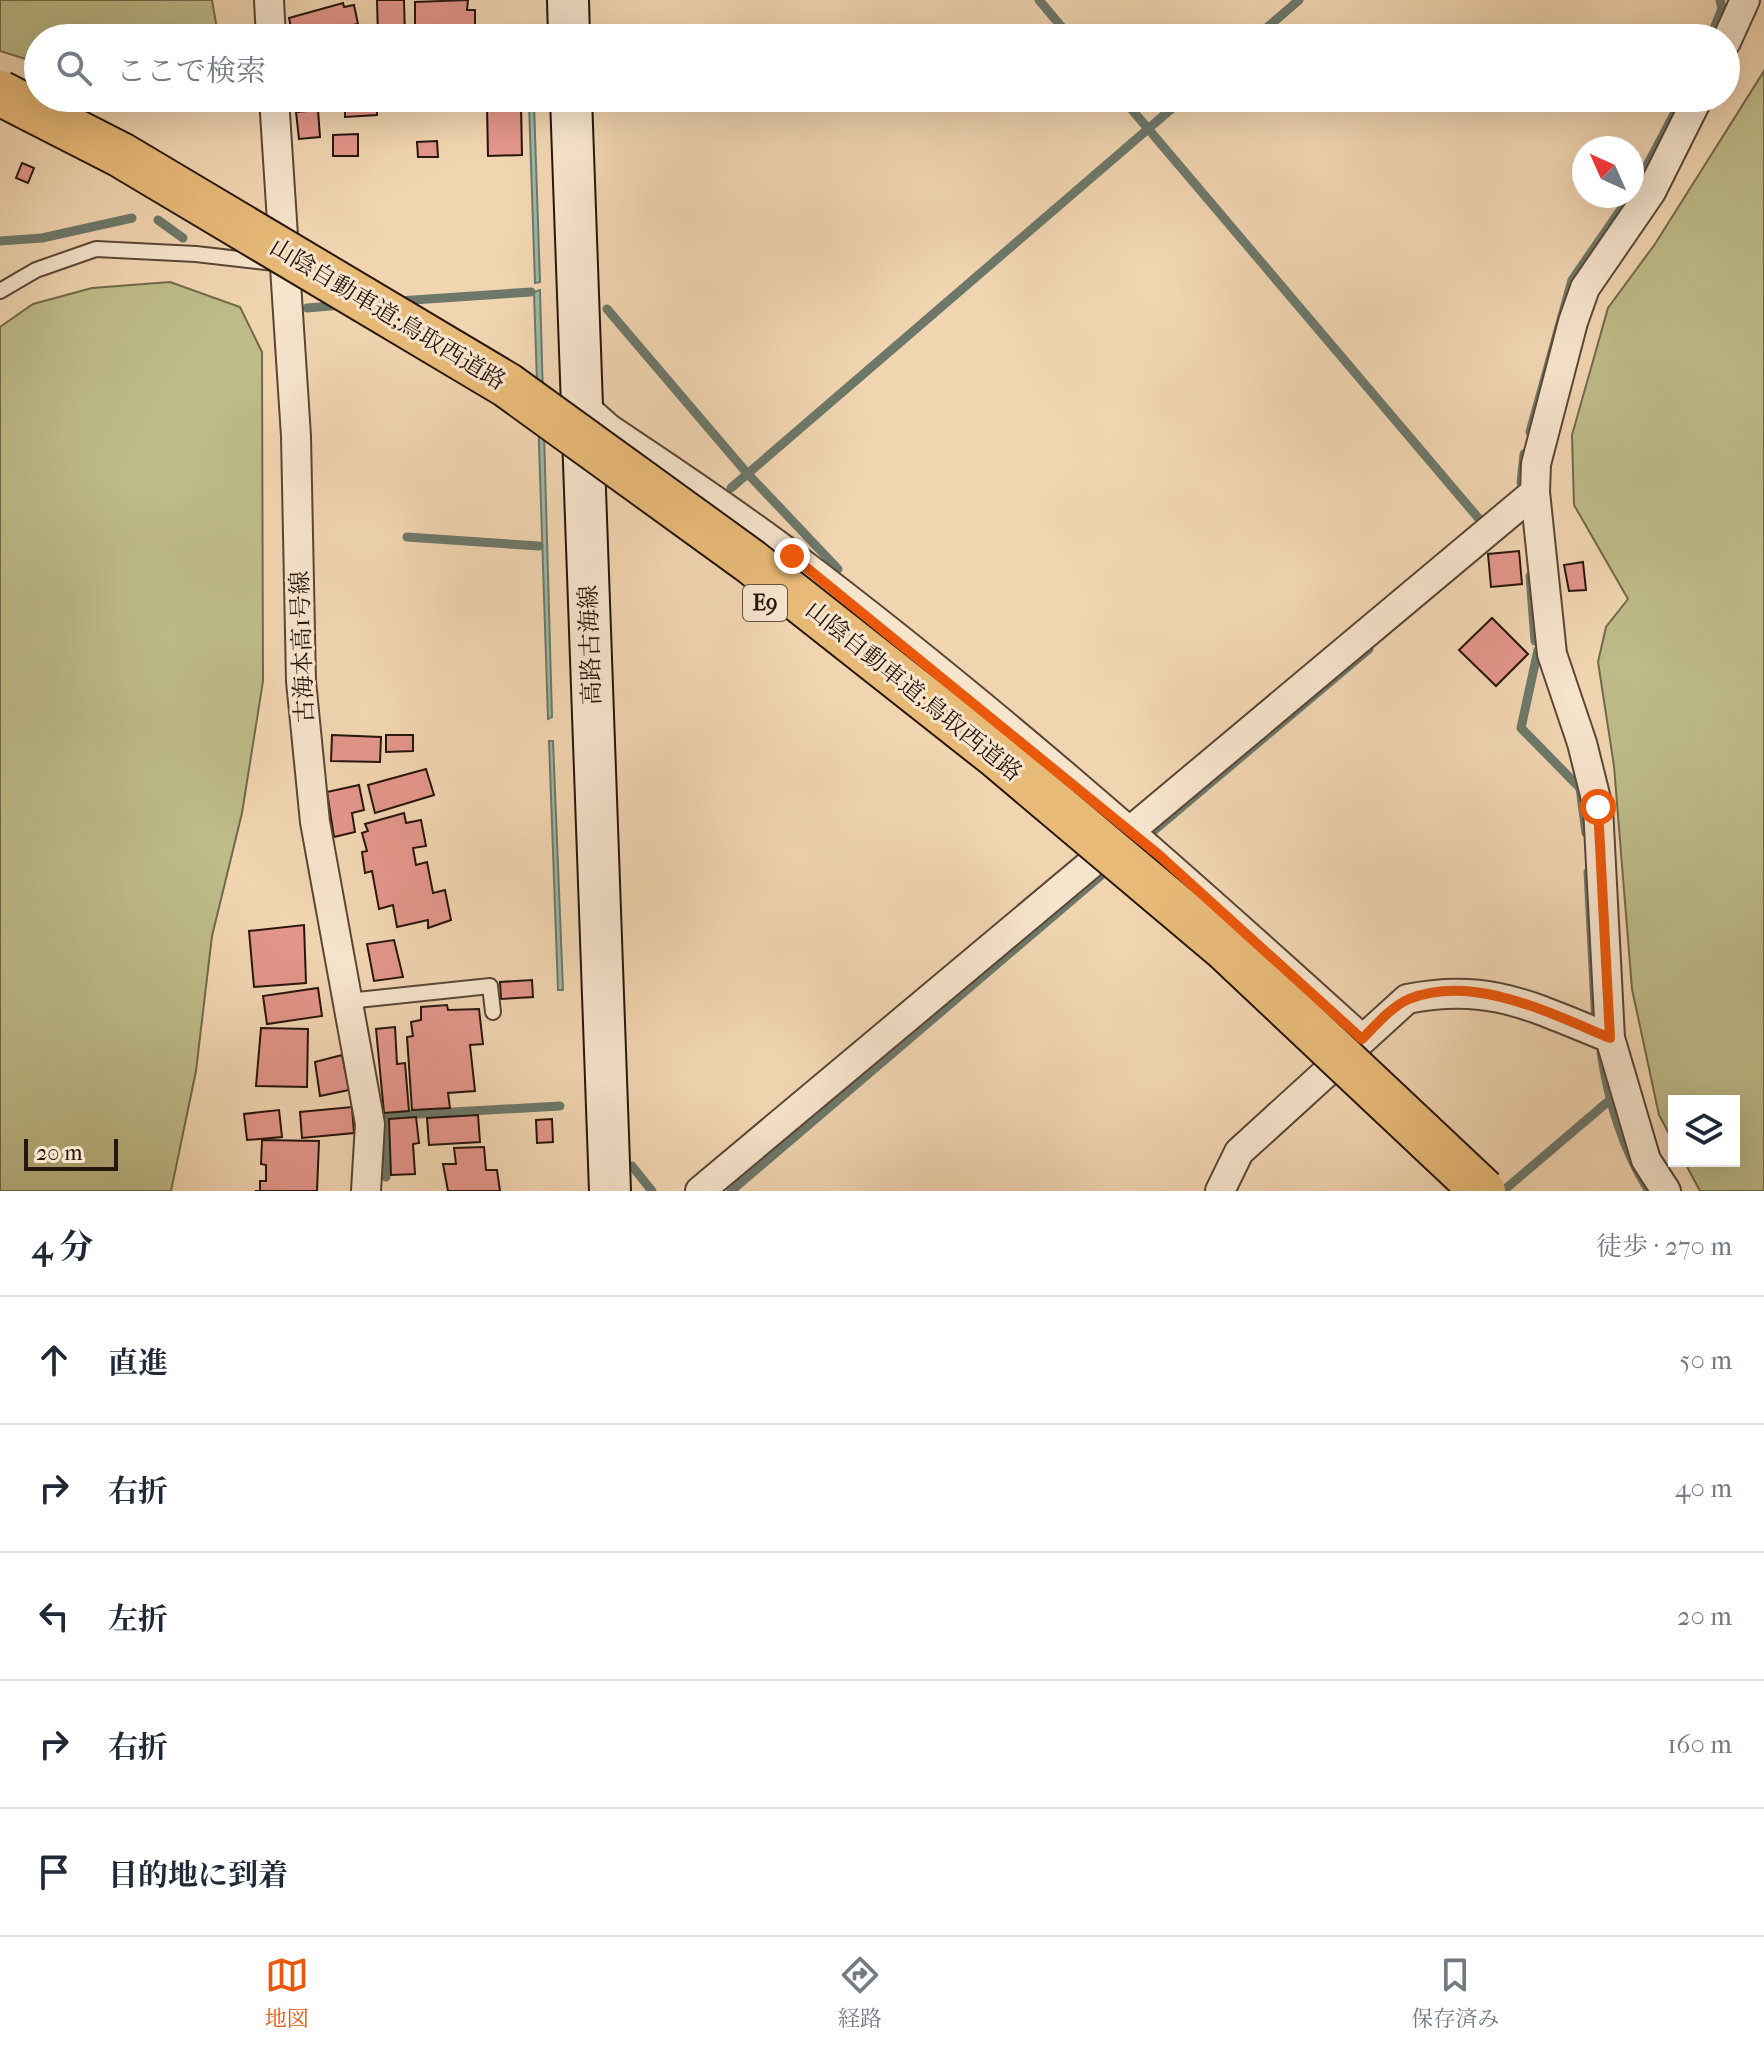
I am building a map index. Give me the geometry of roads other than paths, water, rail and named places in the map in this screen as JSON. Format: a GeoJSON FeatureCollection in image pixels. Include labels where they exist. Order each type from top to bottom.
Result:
{"type":"FeatureCollection","features":[{"type":"Feature","properties":{"kind":"highway","name":"山陰自動車道;鳥取西道路"},"geometry":{"type":"LineString","coordinates":[[0,93],[24,105]]}},
{"type":"Feature","properties":{"kind":"highway","name":"山陰自動車道;鳥取西道路"},"geometry":{"type":"LineString","coordinates":[[37,112],[135,163],[507,385],[750,561],[996,755],[1226,949],[1483,1191]]}},
{"type":"Feature","properties":{"kind":"highway","name":"山陰自動車道;鳥取西道路"},"geometry":{"type":"LineString","coordinates":[[0,118],[111,174],[493,407],[736,581],[983,772],[1209,965],[1454,1191]]}},
{"type":"Feature","properties":{"kind":"main road"},"geometry":{"type":"LineString","coordinates":[[568,0],[569,24]]}},
{"type":"Feature","properties":{"kind":"main road","name":"高路古海線"},"geometry":{"type":"LineString","coordinates":[[571,112],[610,1191]]}},
{"type":"Feature","properties":{"kind":"street"},"geometry":{"type":"LineString","coordinates":[[269,0],[270,24]]}},
{"type":"Feature","properties":{"kind":"street"},"geometry":{"type":"LineString","coordinates":[[1734,24],[1745,0]]}},
{"type":"Feature","properties":{"kind":"street","name":"古海本高1号線"},"geometry":{"type":"LineString","coordinates":[[275,112],[296,436],[301,681],[315,822],[370,1124],[366,1191]]}},
{"type":"Feature","properties":{"kind":"street"},"geometry":{"type":"LineString","coordinates":[[1666,1191],[1646,1160],[1610,1038],[1598,807],[1582,743],[1552,654],[1535,492],[1536,464],[1573,322],[1585,288],[1651,192],[1691,112]]}},
{"type":"Feature","properties":{"kind":"street"},"geometry":{"type":"LineString","coordinates":[[581,404],[608,428],[792,556],[1131,831],[1362,1039]]}},
{"type":"Feature","properties":{"kind":"street"},"geometry":{"type":"LineString","coordinates":[[700,1191],[1535,492]]}},
{"type":"Feature","properties":{"kind":"street"},"geometry":{"type":"LineString","coordinates":[[1220,1191],[1239,1152],[1407,999],[1442,992],[1502,996],[1610,1038]]}},
{"type":"Feature","properties":{"kind":"lane"},"geometry":{"type":"LineString","coordinates":[[0,291],[36,270],[96,249],[196,254],[283,264]]}},
{"type":"Feature","properties":{"kind":"lane"},"geometry":{"type":"LineString","coordinates":[[348,1001],[490,986],[493,1012]]}},
{"type":"Feature","properties":{"kind":"waterway"},"geometry":{"type":"LineString","coordinates":[[1039,0],[1059,24]]}},
{"type":"Feature","properties":{"kind":"waterway"},"geometry":{"type":"LineString","coordinates":[[1271,24],[1299,0]]}},
{"type":"Feature","properties":{"kind":"waterway"},"geometry":{"type":"LineString","coordinates":[[1716,24],[1722,9],[1720,0]]}},
{"type":"Feature","properties":{"kind":"waterway"},"geometry":{"type":"LineString","coordinates":[[1134,112],[1480,520]]}},
{"type":"Feature","properties":{"kind":"waterway"},"geometry":{"type":"LineString","coordinates":[[731,488],[1168,112]]}},
{"type":"Feature","properties":{"kind":"waterway"},"geometry":{"type":"LineString","coordinates":[[1644,171],[1675,112]]}},
{"type":"Feature","properties":{"kind":"waterway"},"geometry":{"type":"LineString","coordinates":[[1530,432],[1572,280],[1622,208]]}},
{"type":"Feature","properties":{"kind":"waterway"},"geometry":{"type":"LineString","coordinates":[[0,241],[42,238],[132,218]]}},
{"type":"Feature","properties":{"kind":"waterway"},"geometry":{"type":"LineString","coordinates":[[158,220],[183,238]]}},
{"type":"Feature","properties":{"kind":"waterway"},"geometry":{"type":"LineString","coordinates":[[398,301],[531,292]]}},
{"type":"Feature","properties":{"kind":"waterway"},"geometry":{"type":"LineString","coordinates":[[307,308],[343,305]]}},
{"type":"Feature","properties":{"kind":"waterway"},"geometry":{"type":"LineString","coordinates":[[607,309],[746,472],[838,569]]}},
{"type":"Feature","properties":{"kind":"waterway"},"geometry":{"type":"LineString","coordinates":[[1521,483],[1524,454]]}},
{"type":"Feature","properties":{"kind":"waterway"},"geometry":{"type":"LineString","coordinates":[[407,537],[539,546]]}},
{"type":"Feature","properties":{"kind":"waterway"},"geometry":{"type":"LineString","coordinates":[[1530,576],[1535,641]]}},
{"type":"Feature","properties":{"kind":"waterway"},"geometry":{"type":"LineString","coordinates":[[1145,838],[1369,649]]}},
{"type":"Feature","properties":{"kind":"waterway"},"geometry":{"type":"LineString","coordinates":[[1538,650],[1521,728],[1580,788],[1586,833]]}},
{"type":"Feature","properties":{"kind":"waterway"},"geometry":{"type":"LineString","coordinates":[[731,1191],[1112,866]]}},
{"type":"Feature","properties":{"kind":"waterway"},"geometry":{"type":"LineString","coordinates":[[1588,872],[1596,1025]]}},
{"type":"Feature","properties":{"kind":"waterway"},"geometry":{"type":"LineString","coordinates":[[1601,1052],[1618,1124],[1649,1191]]}},
{"type":"Feature","properties":{"kind":"waterway"},"geometry":{"type":"LineString","coordinates":[[1503,1191],[1611,1099]]}},
{"type":"Feature","properties":{"kind":"waterway"},"geometry":{"type":"LineString","coordinates":[[386,1177],[384,1116],[560,1106]]}},
{"type":"Feature","properties":{"kind":"waterway"},"geometry":{"type":"LineString","coordinates":[[632,1166],[652,1191]]}}]}
